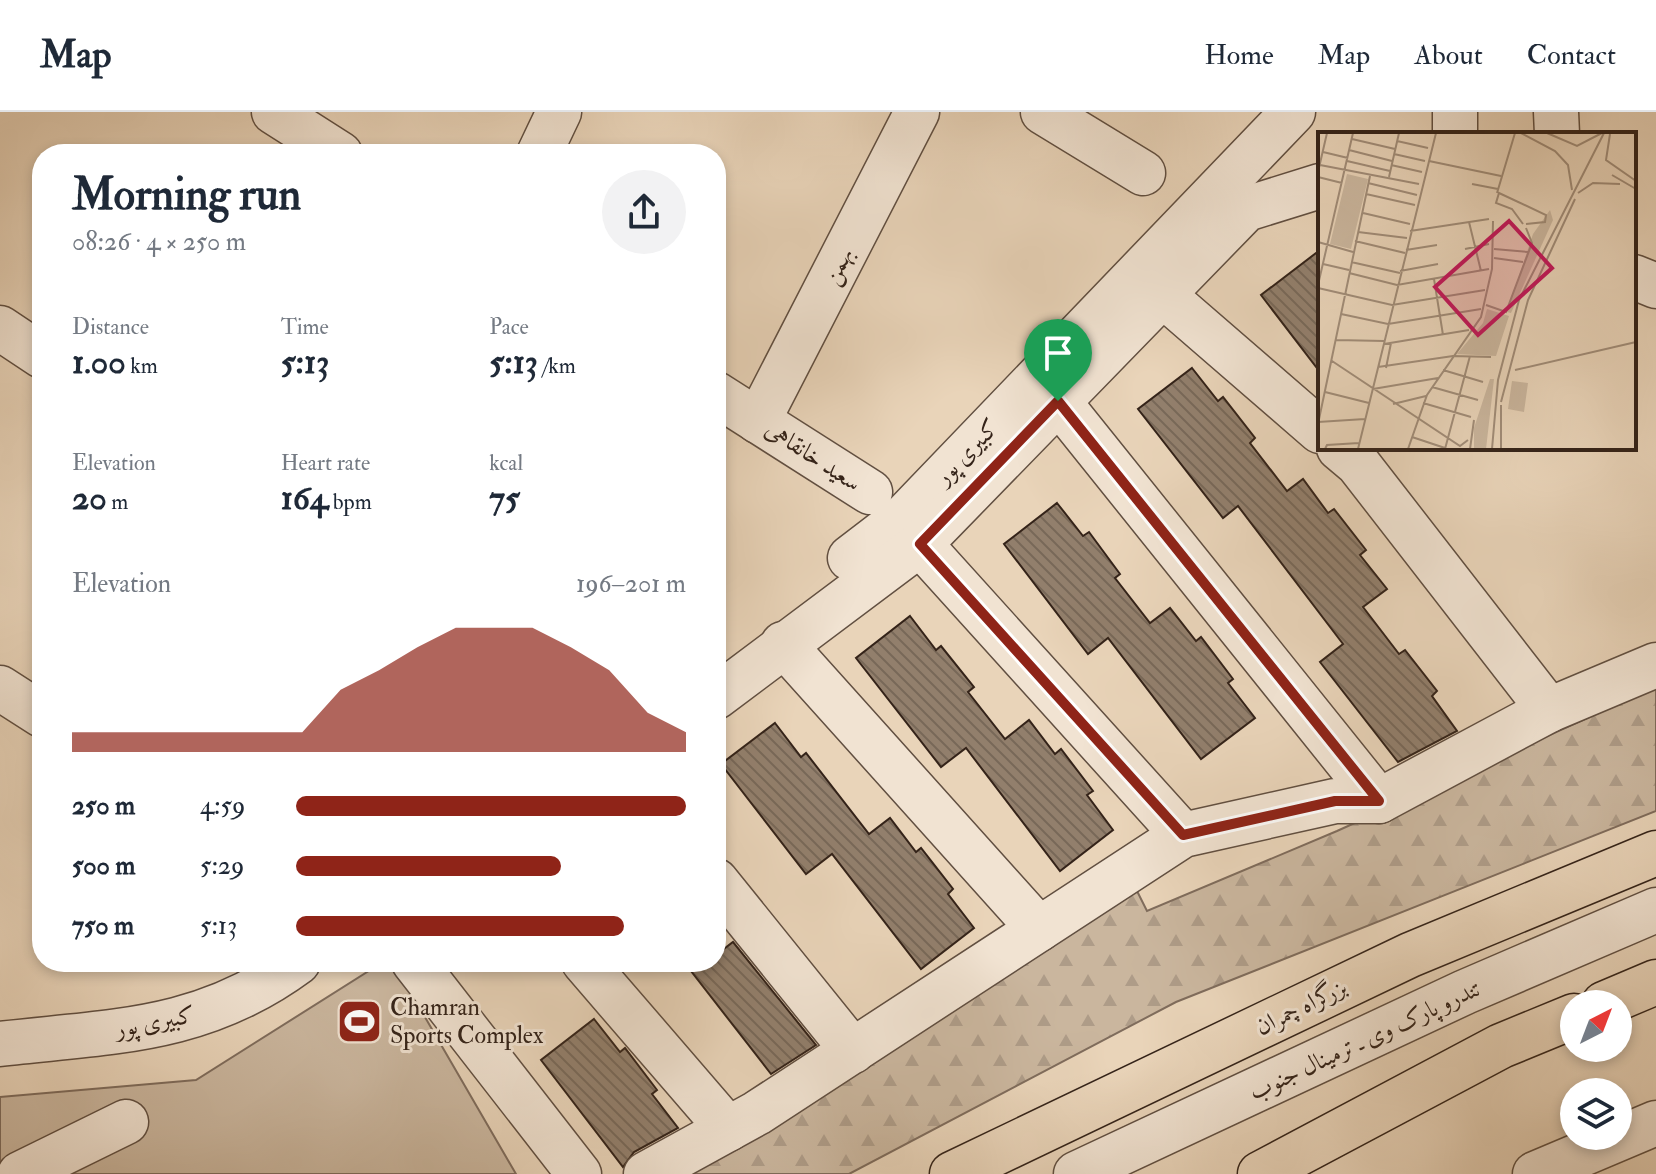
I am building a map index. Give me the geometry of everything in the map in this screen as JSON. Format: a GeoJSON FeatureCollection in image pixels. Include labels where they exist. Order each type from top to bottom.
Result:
{"type":"FeatureCollection","features":[{"type":"Feature","properties":{"kind":"highway","name":"بزرگراه چمران"},"geometry":{"type":"LineString","coordinates":[[952,1174],[1410,955],[1656,853]]}},
{"type":"Feature","properties":{"kind":"highway"},"geometry":{"type":"LineString","coordinates":[[1632,992],[1656,982]]}},
{"type":"Feature","properties":{"kind":"highway"},"geometry":{"type":"LineString","coordinates":[[1260,1174],[1501,1046],[1560,1022]]}},
{"type":"Feature","properties":{"kind":"street"},"geometry":{"type":"LineString","coordinates":[[274,112],[324,144]]}},
{"type":"Feature","properties":{"kind":"street"},"geometry":{"type":"LineString","coordinates":[[544,144],[559,112]]}},
{"type":"Feature","properties":{"kind":"street","name":"بهمن"},"geometry":{"type":"LineString","coordinates":[[758,421],[917,112]]}},
{"type":"Feature","properties":{"kind":"street"},"geometry":{"type":"LineString","coordinates":[[1043,112],[1143,173]]}},
{"type":"Feature","properties":{"kind":"street","name":"کبیری پور"},"geometry":{"type":"LineString","coordinates":[[726,652],[906,515],[1293,112]]}},
{"type":"Feature","properties":{"kind":"street"},"geometry":{"type":"LineString","coordinates":[[1556,112],[1557,132]]}},
{"type":"Feature","properties":{"kind":"street"},"geometry":{"type":"LineString","coordinates":[[726,689],[920,544],[1246,209],[1318,187]]}},
{"type":"Feature","properties":{"kind":"street"},"geometry":{"type":"LineString","coordinates":[[1636,278],[1656,286]]}},
{"type":"Feature","properties":{"kind":"street"},"geometry":{"type":"LineString","coordinates":[[1163,295],[1318,429]]}},
{"type":"Feature","properties":{"kind":"street"},"geometry":{"type":"LineString","coordinates":[[0,328],[32,349]]}},
{"type":"Feature","properties":{"kind":"street","name":"سعید خانقاهی"},"geometry":{"type":"LineString","coordinates":[[726,400],[870,492]]}},
{"type":"Feature","properties":{"kind":"street"},"geometry":{"type":"LineString","coordinates":[[1058,401],[1379,801]]}},
{"type":"Feature","properties":{"kind":"street"},"geometry":{"type":"LineString","coordinates":[[1341,450],[1358,464],[1549,710]]}},
{"type":"Feature","properties":{"kind":"street"},"geometry":{"type":"LineString","coordinates":[[920,544],[1183,835]]}},
{"type":"Feature","properties":{"kind":"street"},"geometry":{"type":"LineString","coordinates":[[783,644],[1039,929]]}},
{"type":"Feature","properties":{"kind":"street"},"geometry":{"type":"LineString","coordinates":[[646,1174],[728,1129],[853,1051],[1183,835],[1335,801],[1379,801],[1549,710],[1656,665]]}},
{"type":"Feature","properties":{"kind":"street"},"geometry":{"type":"LineString","coordinates":[[0,688],[32,709]]}},
{"type":"Feature","properties":{"kind":"street"},"geometry":{"type":"LineString","coordinates":[[726,893],[853,1051]]}},
{"type":"Feature","properties":{"kind":"street","name":"تندرو پارک وی ـ ترمینال جنوب"},"geometry":{"type":"LineString","coordinates":[[1076,1174],[1465,992],[1656,910]]}},
{"type":"Feature","properties":{"kind":"street","name":"کبیری پور"},"geometry":{"type":"LineString","coordinates":[[0,1044],[168,1024],[241,997],[282,972]]}},
{"type":"Feature","properties":{"kind":"street"},"geometry":{"type":"LineString","coordinates":[[422,972],[579,1174]]}},
{"type":"Feature","properties":{"kind":"street"},"geometry":{"type":"LineString","coordinates":[[593,972],[728,1129]]}},
{"type":"Feature","properties":{"kind":"street"},"geometry":{"type":"LineString","coordinates":[[20,1174],[126,1122]]}},
{"type":"Feature","properties":{"kind":"street"},"geometry":{"type":"LineString","coordinates":[[1535,1174],[1656,1123]]}},
{"type":"Feature","properties":{"kind":"green space"},"geometry":{"type":"Polygon","coordinates":[[[1656,687],[1656,811],[1176,1002],[849,1174],[682,1174],[1134,885],[1147,911],[1337,831],[1656,687]]]}},
{"type":"Feature","properties":{"kind":"green space","name":"Chamran Sports Complex"},"geometry":{"type":"Polygon","coordinates":[[[367,972],[399,972],[516,1174],[0,1174],[0,1097],[196,1080],[367,972]]]}},
{"type":"Feature","properties":{"kind":"building"},"geometry":{"type":"Polygon","coordinates":[[[1318,252],[1318,369],[1261,295],[1318,252]]]}},
{"type":"Feature","properties":{"kind":"building"},"geometry":{"type":"Polygon","coordinates":[[[1192,368],[1218,401],[1223,397],[1255,438],[1250,443],[1287,491],[1303,479],[1328,513],[1334,509],[1366,550],[1360,555],[1387,589],[1363,607],[1399,654],[1405,650],[1437,691],[1432,696],[1457,731],[1398,762],[1320,662],[1343,644],[1238,506],[1223,518],[1138,409],[1192,368]]]}},
{"type":"Feature","properties":{"kind":"building"},"geometry":{"type":"Polygon","coordinates":[[[1057,503],[1083,536],[1089,532],[1120,574],[1115,578],[1150,623],[1170,608],[1196,641],[1201,637],[1233,679],[1228,683],[1255,718],[1201,759],[1108,638],[1088,654],[1004,544],[1057,503]]]}},
{"type":"Feature","properties":{"kind":"building"},"geometry":{"type":"Polygon","coordinates":[[[910,616],[936,650],[941,646],[974,687],[968,692],[1005,739],[1029,720],[1055,754],[1061,749],[1093,791],[1087,795],[1113,830],[1060,871],[966,748],[941,767],[856,658],[910,616]]]}},
{"type":"Feature","properties":{"kind":"building"},"geometry":{"type":"Polygon","coordinates":[[[775,723],[801,757],[806,753],[869,834],[890,818],[916,852],[921,848],[953,889],[948,894],[974,928],[921,969],[832,854],[806,874],[726,770],[726,760],[775,723]]]}},
{"type":"Feature","properties":{"kind":"building"},"geometry":{"type":"Polygon","coordinates":[[[733,942],[816,1045],[771,1074],[692,972],[726,972],[726,947],[733,942]]]}},
{"type":"Feature","properties":{"kind":"building"},"geometry":{"type":"Polygon","coordinates":[[[594,1019],[620,1052],[625,1048],[657,1090],[652,1094],[678,1128],[634,1152],[623,1167],[541,1060],[594,1019]]]}},
{"type":"Feature","properties":{"kind":"place","name":"Chamran Sports Complex"},"geometry":{"type":"Point","coordinates":[359,1021]}},
{"type":"Feature","properties":{"kind":"route"},"geometry":{"type":"LineString","coordinates":[[1058,401],[1379,801],[1335,801],[1183,835],[920,544],[1058,401]]}}]}
